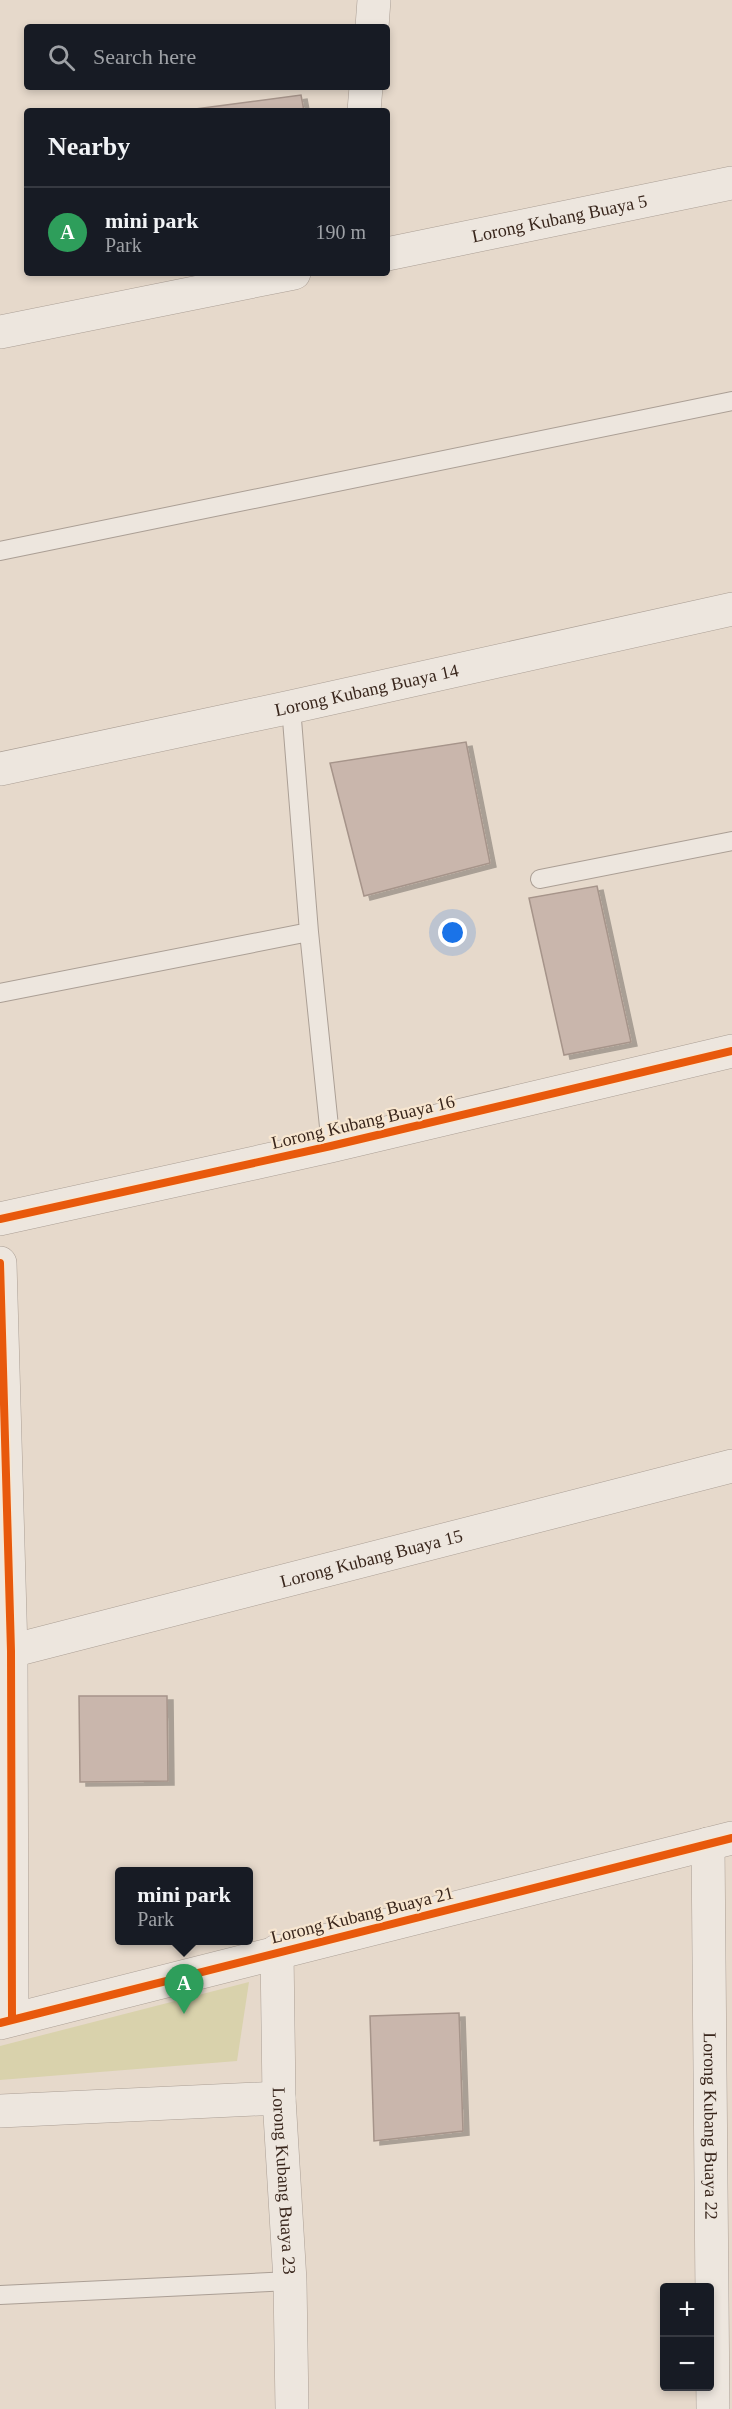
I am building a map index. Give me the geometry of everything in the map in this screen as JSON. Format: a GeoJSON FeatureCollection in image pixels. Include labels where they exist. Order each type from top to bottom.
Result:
{"type":"FeatureCollection","features":[{"type":"Feature","properties":{"kind":"street"},"geometry":{"type":"LineString","coordinates":[[372,24],[374,0]]}},
{"type":"Feature","properties":{"kind":"street"},"geometry":{"type":"LineString","coordinates":[[364,108],[366,90]]}},
{"type":"Feature","properties":{"kind":"street","name":"Lorong Kubang Buaya 5"},"geometry":{"type":"LineString","coordinates":[[390,253],[732,183]]}},
{"type":"Feature","properties":{"kind":"street"},"geometry":{"type":"LineString","coordinates":[[0,332],[279,276]]}},
{"type":"Feature","properties":{"kind":"street","name":"Lorong Kubang Buaya 14"},"geometry":{"type":"LineString","coordinates":[[0,769],[732,609]]}},
{"type":"Feature","properties":{"kind":"street","name":"Lorong Kubang Buaya 16"},"geometry":{"type":"LineString","coordinates":[[0,1219],[331,1146],[732,1051]]}},
{"type":"Feature","properties":{"kind":"street"},"geometry":{"type":"LineString","coordinates":[[0,1263],[11,1651],[6,2021]]}},
{"type":"Feature","properties":{"kind":"street","name":"Lorong Kubang Buaya 15"},"geometry":{"type":"LineString","coordinates":[[11,1651],[732,1466]]}},
{"type":"Feature","properties":{"kind":"street","name":"Lorong Kubang Buaya 21"},"geometry":{"type":"LineString","coordinates":[[6,2021],[720,1841]]}},
{"type":"Feature","properties":{"kind":"street","name":"Lorong Kubang Buaya 22"},"geometry":{"type":"LineString","coordinates":[[713,2409],[720,1841]]}},
{"type":"Feature","properties":{"kind":"street","name":"Lorong Kubang Buaya 23"},"geometry":{"type":"LineString","coordinates":[[277,1951],[279,2098],[290,2281],[292,2409]]}},
{"type":"Feature","properties":{"kind":"street"},"geometry":{"type":"LineString","coordinates":[[0,2111],[279,2098]]}},
{"type":"Feature","properties":{"kind":"lane"},"geometry":{"type":"LineString","coordinates":[[0,551],[732,401]]}},
{"type":"Feature","properties":{"kind":"lane"},"geometry":{"type":"LineString","coordinates":[[291,707],[309,932],[331,1146]]}},
{"type":"Feature","properties":{"kind":"lane"},"geometry":{"type":"LineString","coordinates":[[540,879],[732,841]]}},
{"type":"Feature","properties":{"kind":"lane"},"geometry":{"type":"LineString","coordinates":[[0,993],[309,932]]}},
{"type":"Feature","properties":{"kind":"lane"},"geometry":{"type":"LineString","coordinates":[[0,2295],[290,2281]]}},
{"type":"Feature","properties":{"kind":"shaded area"},"geometry":{"type":"Polygon","coordinates":[[[249,1982],[237,2061],[0,2080],[0,2046],[249,1982]]]}},
{"type":"Feature","properties":{"kind":"building"},"geometry":{"type":"Polygon","coordinates":[[[301,95],[303,108],[203,108],[301,95]]]}},
{"type":"Feature","properties":{"kind":"building"},"geometry":{"type":"Polygon","coordinates":[[[466,742],[490,863],[364,896],[330,763],[466,742]]]}},
{"type":"Feature","properties":{"kind":"building"},"geometry":{"type":"Polygon","coordinates":[[[597,886],[631,1042],[564,1055],[529,898],[597,886]]]}},
{"type":"Feature","properties":{"kind":"building"},"geometry":{"type":"Polygon","coordinates":[[[79,1696],[167,1696],[168,1781],[80,1782],[79,1696]]]}},
{"type":"Feature","properties":{"kind":"building"},"geometry":{"type":"Polygon","coordinates":[[[459,2013],[463,2131],[374,2141],[370,2016],[459,2013]]]}},
{"type":"Feature","properties":{"kind":"cycle path"},"geometry":{"type":"LineString","coordinates":[[0,1219],[331,1146],[732,1051]]}},
{"type":"Feature","properties":{"kind":"cycle path"},"geometry":{"type":"LineString","coordinates":[[0,1263],[11,1651],[12,2019]]}},
{"type":"Feature","properties":{"kind":"cycle path"},"geometry":{"type":"LineString","coordinates":[[0,2023],[732,1838]]}},
{"type":"Feature","properties":{"kind":"place","name":"mini park"},"geometry":{"type":"Point","coordinates":[184,2014]}}]}
